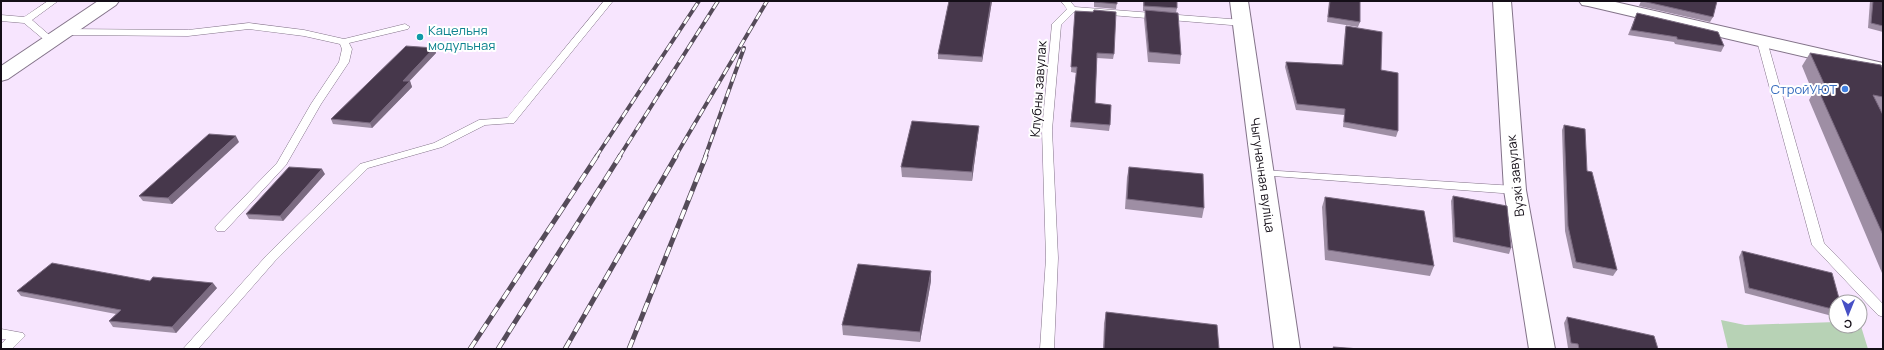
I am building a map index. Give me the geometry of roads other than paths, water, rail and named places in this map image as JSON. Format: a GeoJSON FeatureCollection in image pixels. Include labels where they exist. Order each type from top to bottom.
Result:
{"type":"FeatureCollection","features":[{"type":"Feature","properties":{"kind":"street"},"geometry":{"type":"LineString","coordinates":[[1,75],[110,1]]}},
{"type":"Feature","properties":{"kind":"street","name":"Чыгуначная вуліца"},"geometry":{"type":"LineString","coordinates":[[1239,1],[1287,349]]}},
{"type":"Feature","properties":{"kind":"street","name":"Вузкі завулак"},"geometry":{"type":"LineString","coordinates":[[1502,1],[1515,190],[1542,349]]}},
{"type":"Feature","properties":{"kind":"street"},"geometry":{"type":"LineString","coordinates":[[1588,1],[1883,69]]}},
{"type":"Feature","properties":{"kind":"lane"},"geometry":{"type":"LineString","coordinates":[[26,20],[54,1]]}},
{"type":"Feature","properties":{"kind":"lane"},"geometry":{"type":"LineString","coordinates":[[190,349],[271,258],[364,166],[438,145],[483,122],[510,122],[609,1]]}},
{"type":"Feature","properties":{"kind":"lane"},"geometry":{"type":"LineString","coordinates":[[1065,1],[1072,9],[1243,23]]}},
{"type":"Feature","properties":{"kind":"lane","name":"Клубны завулак"},"geometry":{"type":"LineString","coordinates":[[1047,349],[1052,258],[1047,130],[1057,24],[1072,9]]}},
{"type":"Feature","properties":{"kind":"lane"},"geometry":{"type":"LineString","coordinates":[[1,18],[26,20],[58,36],[188,33],[249,26],[304,32],[344,42],[405,27]]}},
{"type":"Feature","properties":{"kind":"lane"},"geometry":{"type":"LineString","coordinates":[[1762,41],[1818,245],[1883,312]]}},
{"type":"Feature","properties":{"kind":"lane"},"geometry":{"type":"LineString","coordinates":[[221,228],[281,165],[316,104],[344,62],[347,49],[344,42]]}},
{"type":"Feature","properties":{"kind":"lane"},"geometry":{"type":"LineString","coordinates":[[1263,173],[1515,190]]}},
{"type":"Feature","properties":{"kind":"lane"},"geometry":{"type":"LineString","coordinates":[[1,334],[18,336],[4,349]]}},
{"type":"Feature","properties":{"kind":"railway"},"geometry":{"type":"LineString","coordinates":[[596,157],[699,1]]}},
{"type":"Feature","properties":{"kind":"railway"},"geometry":{"type":"LineString","coordinates":[[619,157],[718,1]]}},
{"type":"Feature","properties":{"kind":"railway"},"geometry":{"type":"LineString","coordinates":[[675,157],[767,1]]}},
{"type":"Feature","properties":{"kind":"railway"},"geometry":{"type":"LineString","coordinates":[[705,157],[744,48]]}},
{"type":"Feature","properties":{"kind":"railway"},"geometry":{"type":"LineString","coordinates":[[470,349],[597,156]]}},
{"type":"Feature","properties":{"kind":"railway"},"geometry":{"type":"LineString","coordinates":[[498,349],[620,156]]}},
{"type":"Feature","properties":{"kind":"railway"},"geometry":{"type":"LineString","coordinates":[[565,349],[676,156]]}},
{"type":"Feature","properties":{"kind":"railway"},"geometry":{"type":"LineString","coordinates":[[629,349],[706,156]]}},
{"type":"Feature","properties":{"kind":"place","name":"Кацельня модульная"},"geometry":{"type":"Point","coordinates":[420,37]}},
{"type":"Feature","properties":{"kind":"place","name":"СтройУЮТ"},"geometry":{"type":"Point","coordinates":[1845,89]}}]}
